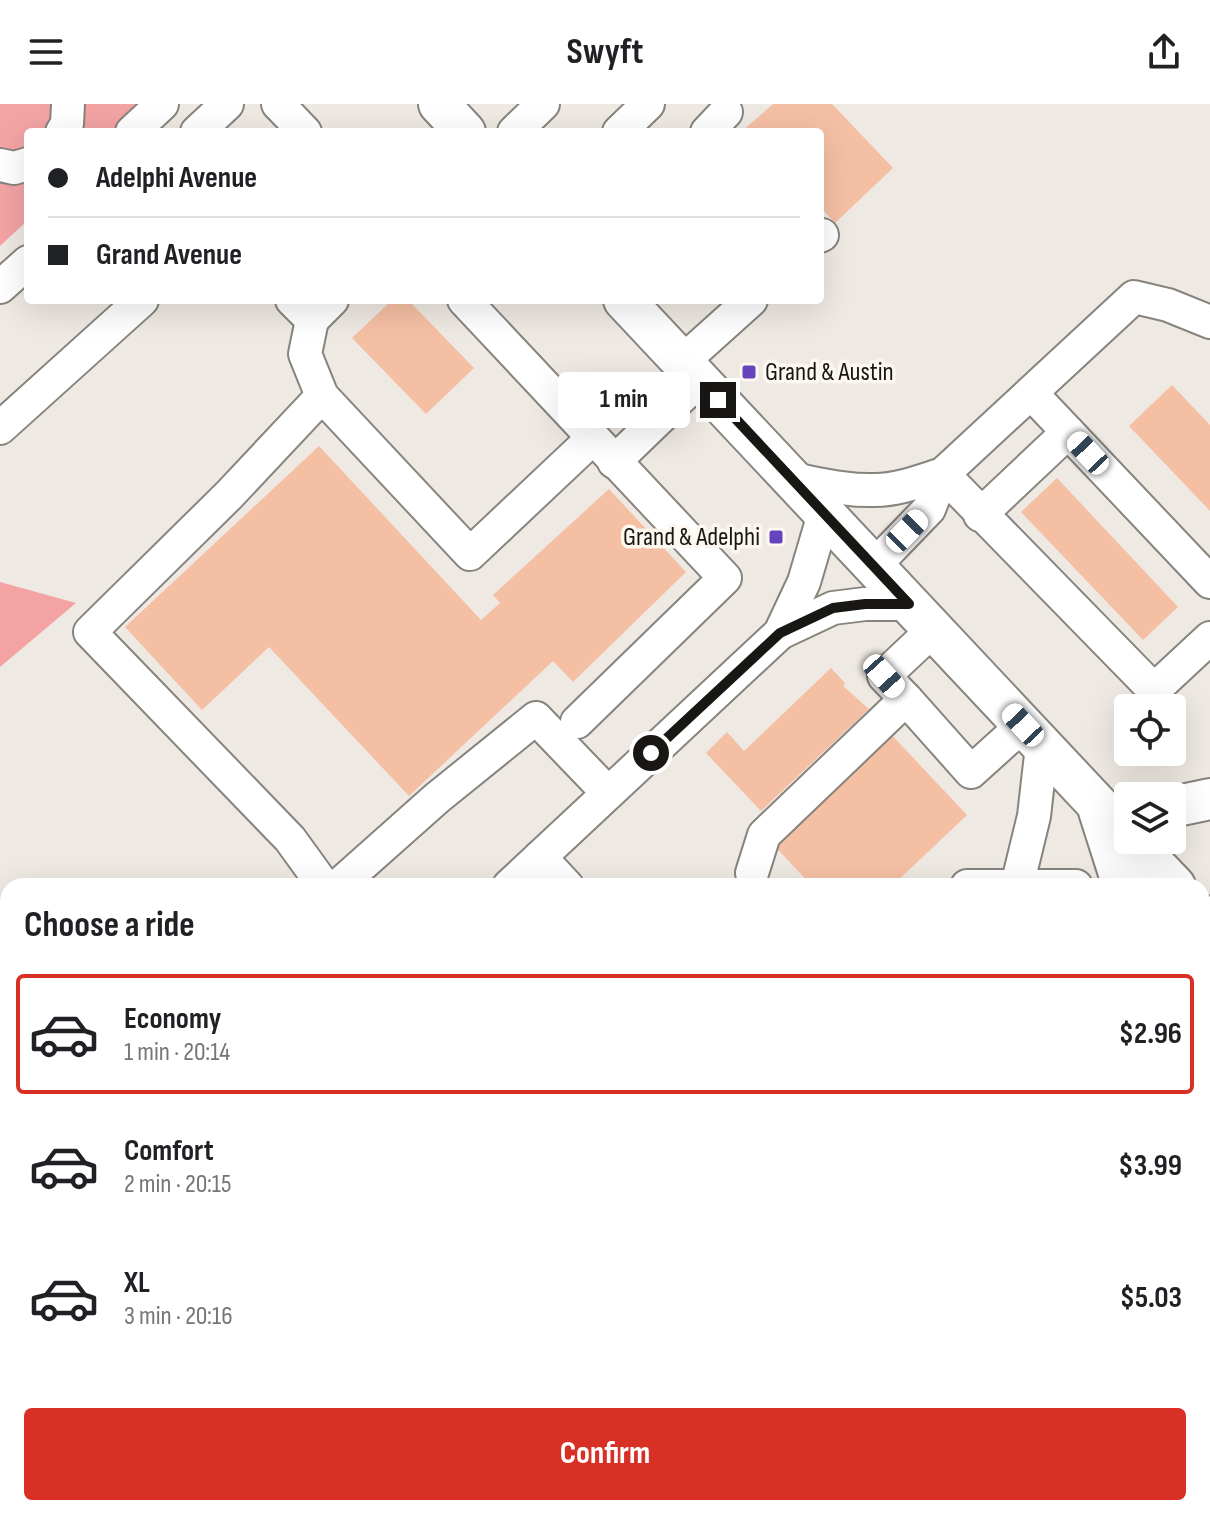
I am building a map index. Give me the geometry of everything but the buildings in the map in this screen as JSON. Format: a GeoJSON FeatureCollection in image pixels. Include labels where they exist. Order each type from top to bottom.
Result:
{"type":"FeatureCollection","features":[{"type":"Feature","properties":{"kind":"main road"},"geometry":{"type":"LineString","coordinates":[[628,304],[1033,736],[1112,805],[1122,878]]}},
{"type":"Feature","properties":{"kind":"main road"},"geometry":{"type":"LineString","coordinates":[[1186,804],[1210,799]]}},
{"type":"Feature","properties":{"kind":"main road"},"geometry":{"type":"LineString","coordinates":[[1145,854],[1168,878]]}},
{"type":"Feature","properties":{"kind":"street"},"geometry":{"type":"LineString","coordinates":[[64,128],[68,104]]}},
{"type":"Feature","properties":{"kind":"street"},"geometry":{"type":"LineString","coordinates":[[136,128],[162,104]]}},
{"type":"Feature","properties":{"kind":"street"},"geometry":{"type":"LineString","coordinates":[[201,128],[227,104]]}},
{"type":"Feature","properties":{"kind":"street"},"geometry":{"type":"LineString","coordinates":[[278,104],[301,128]]}},
{"type":"Feature","properties":{"kind":"street"},"geometry":{"type":"LineString","coordinates":[[518,128],[543,104]]}},
{"type":"Feature","properties":{"kind":"street"},"geometry":{"type":"LineString","coordinates":[[623,128],[648,104]]}},
{"type":"Feature","properties":{"kind":"street"},"geometry":{"type":"LineString","coordinates":[[0,165],[14,168],[24,165]]}},
{"type":"Feature","properties":{"kind":"street"},"geometry":{"type":"LineString","coordinates":[[0,287],[24,266]]}},
{"type":"Feature","properties":{"kind":"street"},"geometry":{"type":"LineString","coordinates":[[792,479],[848,489],[877,490],[908,485],[943,474],[1134,297],[1168,305],[1210,322]]}},
{"type":"Feature","properties":{"kind":"street"},"geometry":{"type":"LineString","coordinates":[[0,428],[138,304]]}},
{"type":"Feature","properties":{"kind":"street"},"geometry":{"type":"LineString","coordinates":[[468,304],[725,578],[577,722]]}},
{"type":"Feature","properties":{"kind":"street"},"geometry":{"type":"LineString","coordinates":[[614,462],[691,371],[740,304]]}},
{"type":"Feature","properties":{"kind":"street"},"geometry":{"type":"LineString","coordinates":[[312,307],[305,354],[322,396],[470,554],[592,439]]}},
{"type":"Feature","properties":{"kind":"street"},"geometry":{"type":"LineString","coordinates":[[1031,393],[1210,582]]}},
{"type":"Feature","properties":{"kind":"street"},"geometry":{"type":"LineString","coordinates":[[318,878],[290,839],[90,632],[229,495],[322,396]]}},
{"type":"Feature","properties":{"kind":"street"},"geometry":{"type":"LineString","coordinates":[[980,515],[1068,432]]}},
{"type":"Feature","properties":{"kind":"street"},"geometry":{"type":"LineString","coordinates":[[943,474],[1154,690],[1210,638]]}},
{"type":"Feature","properties":{"kind":"street"},"geometry":{"type":"LineString","coordinates":[[874,566],[929,509],[943,474]]}},
{"type":"Feature","properties":{"kind":"street"},"geometry":{"type":"LineString","coordinates":[[780,633],[804,582],[824,514]]}},
{"type":"Feature","properties":{"kind":"street"},"geometry":{"type":"LineString","coordinates":[[518,878],[780,633],[833,608],[865,604],[921,617],[884,676],[971,772],[1033,736],[1034,816],[1018,878]]}},
{"type":"Feature","properties":{"kind":"street"},"geometry":{"type":"LineString","coordinates":[[752,878],[764,835],[906,699]]}},
{"type":"Feature","properties":{"kind":"street"},"geometry":{"type":"LineString","coordinates":[[347,878],[437,798],[536,718],[608,793]]}},
{"type":"Feature","properties":{"kind":"street"},"geometry":{"type":"LineString","coordinates":[[540,857],[560,878]]}},
{"type":"Feature","properties":{"kind":"shaded area"},"geometry":{"type":"Polygon","coordinates":[[[0,104],[150,104],[125,128],[24,128],[24,224],[0,246],[0,104]]]}},
{"type":"Feature","properties":{"kind":"shaded area"},"geometry":{"type":"Polygon","coordinates":[[[0,582],[76,603],[0,667],[0,582]]]}},
{"type":"Feature","properties":{"kind":"place","name":"Grand & Austin"},"geometry":{"type":"Point","coordinates":[749,372]}},
{"type":"Feature","properties":{"kind":"place","name":"Grand & Adelphi"},"geometry":{"type":"Point","coordinates":[776,537]}},
{"type":"Feature","properties":{"kind":"route"},"geometry":{"type":"LineString","coordinates":[[651,753],[780,633],[833,608],[909,604],[718,400]]}}]}
